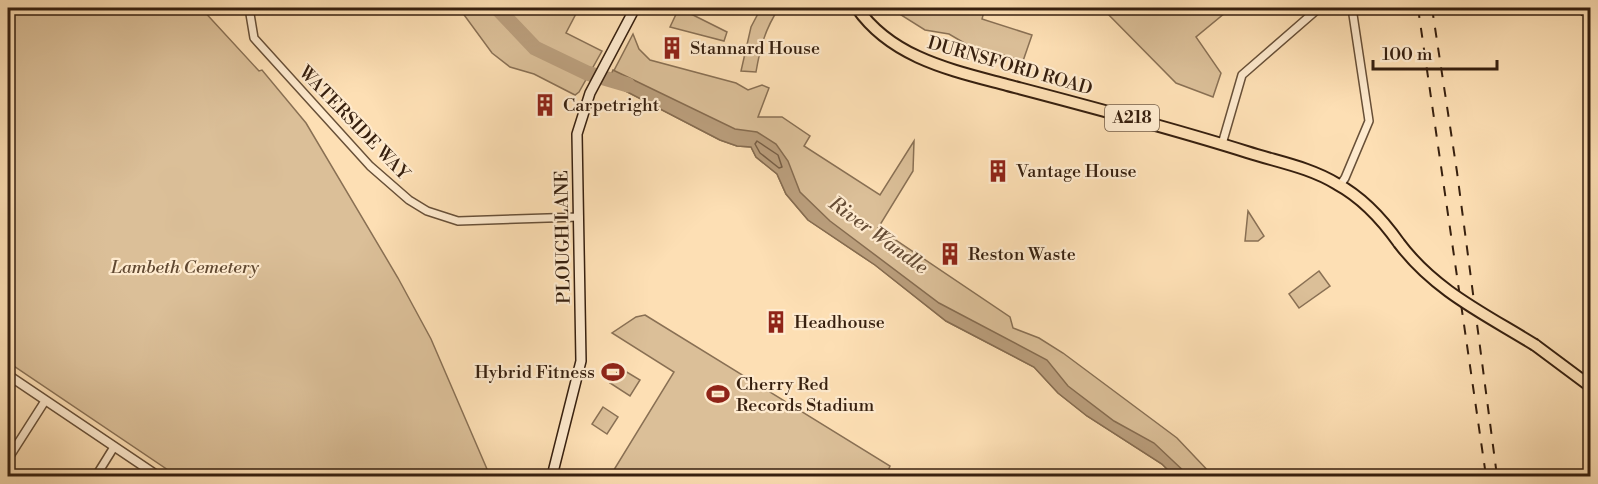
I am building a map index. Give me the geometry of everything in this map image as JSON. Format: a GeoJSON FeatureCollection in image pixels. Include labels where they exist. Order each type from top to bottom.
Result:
{"type":"FeatureCollection","features":[{"type":"Feature","properties":{"kind":"main road","name":"PLOUGH LANE"},"geometry":{"type":"LineString","coordinates":[[552,477],[580,361],[577,134],[580,117],[592,88],[635,8]]}},
{"type":"Feature","properties":{"kind":"main road","name":"DURNSFORD ROAD"},"geometry":{"type":"LineString","coordinates":[[857,8],[878,33],[892,43],[915,56],[947,69],[1222,144],[1319,174],[1340,185],[1365,203],[1413,262],[1438,285],[1571,370],[1590,386]]}},
{"type":"Feature","properties":{"kind":"street","name":"WATERSIDE WAY"},"geometry":{"type":"LineString","coordinates":[[249,8],[254,38],[370,166],[409,200],[427,211],[458,221],[579,217]]}},
{"type":"Feature","properties":{"kind":"street"},"geometry":{"type":"LineString","coordinates":[[1222,144],[1242,75],[1319,8]]}},
{"type":"Feature","properties":{"kind":"street"},"geometry":{"type":"LineString","coordinates":[[1340,185],[1369,122],[1352,8]]}},
{"type":"Feature","properties":{"kind":"street"},"geometry":{"type":"LineString","coordinates":[[8,375],[158,477]]}},
{"type":"Feature","properties":{"kind":"street"},"geometry":{"type":"LineString","coordinates":[[8,459],[45,401]]}},
{"type":"Feature","properties":{"kind":"street"},"geometry":{"type":"LineString","coordinates":[[96,477],[114,447]]}},
{"type":"Feature","properties":{"kind":"green space","name":"Lambeth Cemetery"},"geometry":{"type":"Polygon","coordinates":[[[8,8],[201,8],[259,71],[262,70],[306,123],[398,278],[431,339],[490,476],[177,476],[8,362],[8,8]]]}},
{"type":"Feature","properties":{"kind":"green space"},"geometry":{"type":"Polygon","coordinates":[[[459,8],[579,8],[566,33],[602,51],[579,92],[575,95],[534,74],[510,67],[492,53],[459,8]]]}},
{"type":"Feature","properties":{"kind":"green space"},"geometry":{"type":"Polygon","coordinates":[[[679,8],[727,32],[724,41],[670,27],[679,8]]]}},
{"type":"Feature","properties":{"kind":"green space"},"geometry":{"type":"Polygon","coordinates":[[[761,8],[779,8],[764,39],[756,72],[741,71],[751,27],[761,8]]]}},
{"type":"Feature","properties":{"kind":"green space"},"geometry":{"type":"Polygon","coordinates":[[[894,8],[985,8],[982,19],[1032,35],[1023,61],[966,44],[949,34],[925,30],[894,8]]]}},
{"type":"Feature","properties":{"kind":"green space"},"geometry":{"type":"Polygon","coordinates":[[[1102,8],[1231,8],[1196,37],[1221,73],[1213,97],[1176,83],[1102,8]]]}},
{"type":"Feature","properties":{"kind":"green space"},"geometry":{"type":"Polygon","coordinates":[[[633,34],[639,49],[650,60],[736,83],[748,90],[762,85],[769,88],[758,117],[782,117],[810,136],[804,146],[880,195],[914,141],[913,171],[878,228],[1010,317],[1013,328],[1039,338],[1063,353],[1177,438],[1213,476],[1174,476],[1162,464],[1087,416],[1058,393],[1034,367],[946,321],[875,265],[808,220],[786,194],[777,174],[756,157],[751,147],[737,146],[720,140],[608,82],[633,34]]]}},
{"type":"Feature","properties":{"kind":"green space"},"geometry":{"type":"Polygon","coordinates":[[[1248,211],[1264,236],[1258,241],[1245,241],[1248,211]]]}},
{"type":"Feature","properties":{"kind":"green space"},"geometry":{"type":"Polygon","coordinates":[[[1319,271],[1330,286],[1299,308],[1289,294],[1319,271]]]}},
{"type":"Feature","properties":{"kind":"green space","name":"Cherry Red Records Stadium"},"geometry":{"type":"Polygon","coordinates":[[[645,315],[890,466],[886,476],[612,476],[674,372],[612,333],[636,317],[645,315]]]}},
{"type":"Feature","properties":{"kind":"green space"},"geometry":{"type":"Polygon","coordinates":[[[620,368],[640,380],[630,396],[610,383],[620,368]]]}},
{"type":"Feature","properties":{"kind":"green space"},"geometry":{"type":"Polygon","coordinates":[[[603,407],[618,417],[607,434],[592,424],[603,407]]]}},
{"type":"Feature","properties":{"kind":"water"},"geometry":{"type":"Polygon","coordinates":[[[613,70],[735,129],[757,132],[776,144],[788,161],[800,192],[830,221],[939,303],[1047,360],[1068,386],[1114,421],[1154,443],[1189,476],[1174,476],[1162,464],[1087,416],[1058,393],[1034,367],[946,321],[875,265],[808,220],[786,194],[777,174],[756,157],[751,147],[737,146],[720,140],[608,82],[613,70]]]}},
{"type":"Feature","properties":{"kind":"waterway","name":"River Wandle"},"geometry":{"type":"LineString","coordinates":[[497,8],[535,48],[587,73],[628,85]]}},
{"type":"Feature","properties":{"kind":"railway"},"geometry":{"type":"LineString","coordinates":[[1418,8],[1486,476]]}},
{"type":"Feature","properties":{"kind":"railway"},"geometry":{"type":"LineString","coordinates":[[1432,8],[1457,172],[1497,476]]}},
{"type":"Feature","properties":{"kind":"railway"},"geometry":{"type":"LineString","coordinates":[[1576,8],[1590,25]]}},
{"type":"Feature","properties":{"kind":"place","name":"Stannard House"},"geometry":{"type":"Point","coordinates":[672,48]}},
{"type":"Feature","properties":{"kind":"place","name":"Carpetright"},"geometry":{"type":"Point","coordinates":[545,105]}},
{"type":"Feature","properties":{"kind":"place","name":"Vantage House"},"geometry":{"type":"Point","coordinates":[998,171]}},
{"type":"Feature","properties":{"kind":"place","name":"Reston Waste"},"geometry":{"type":"Point","coordinates":[950,254]}},
{"type":"Feature","properties":{"kind":"place","name":"Headhouse"},"geometry":{"type":"Point","coordinates":[776,322]}},
{"type":"Feature","properties":{"kind":"place","name":"Hybrid Fitness"},"geometry":{"type":"Point","coordinates":[613,372]}},
{"type":"Feature","properties":{"kind":"place","name":"Cherry Red Records Stadium"},"geometry":{"type":"Point","coordinates":[718,394]}}]}
